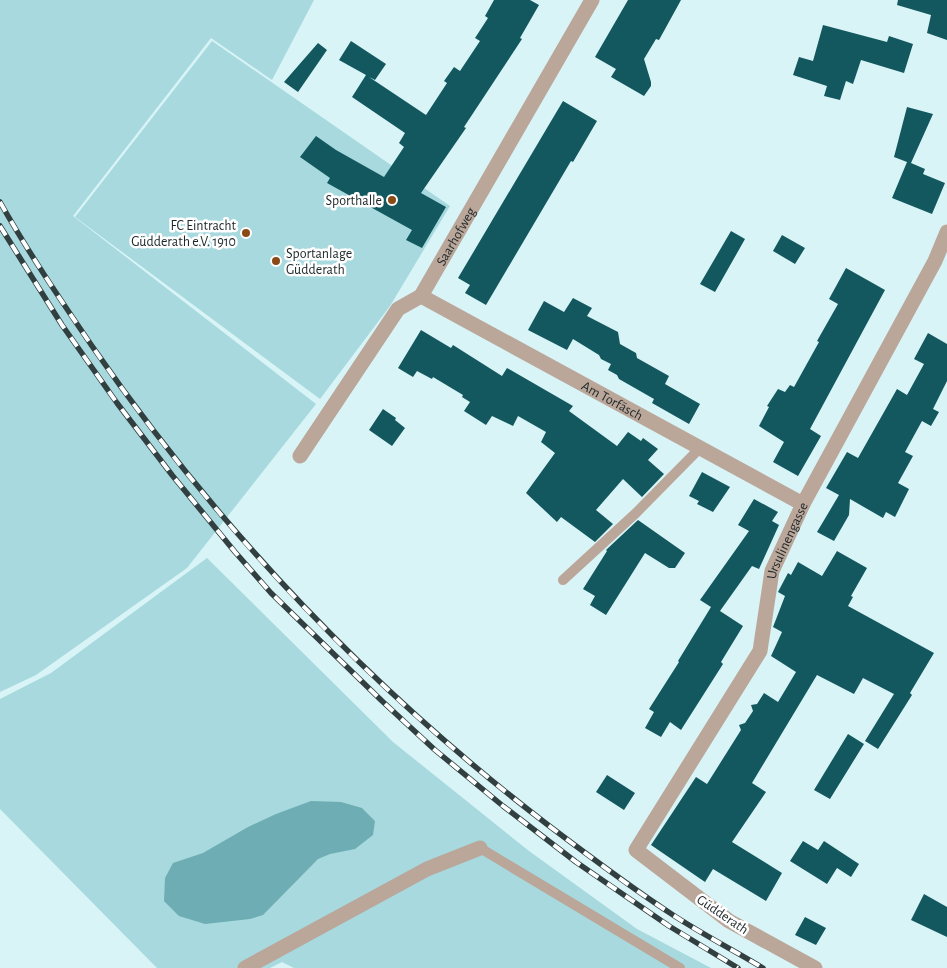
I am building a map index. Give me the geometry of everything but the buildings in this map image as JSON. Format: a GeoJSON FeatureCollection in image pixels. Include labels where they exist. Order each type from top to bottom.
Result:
{"type":"FeatureCollection","features":[{"type":"Feature","properties":{"kind":"street","name":"Saarhofweg"},"geometry":{"type":"LineString","coordinates":[[300,456],[398,310],[420,296],[592,0]]}},
{"type":"Feature","properties":{"kind":"street","name":"Ursulinengasse"},"geometry":{"type":"LineString","coordinates":[[636,850],[760,651],[772,571],[802,504],[930,269],[947,232]]}},
{"type":"Feature","properties":{"kind":"street","name":"Am Torfäsch"},"geometry":{"type":"LineString","coordinates":[[420,296],[802,504]]}},
{"type":"Feature","properties":{"kind":"street"},"geometry":{"type":"LineString","coordinates":[[245,968],[427,869],[480,848]]}},
{"type":"Feature","properties":{"kind":"street","name":"Güdderath"},"geometry":{"type":"LineString","coordinates":[[636,850],[729,921],[815,968]]}},
{"type":"Feature","properties":{"kind":"lane"},"geometry":{"type":"LineString","coordinates":[[563,580],[636,513],[700,448]]}},
{"type":"Feature","properties":{"kind":"lane"},"geometry":{"type":"LineString","coordinates":[[480,848],[680,968]]}},
{"type":"Feature","properties":{"kind":"shaded area"},"geometry":{"type":"Polygon","coordinates":[[[0,0],[314,0],[272,80],[211,38],[73,216],[316,404],[187,568],[36,675],[0,692],[0,0]]]}},
{"type":"Feature","properties":{"kind":"shaded area","name":"Sportanlage Güdderath"},"geometry":{"type":"Polygon","coordinates":[[[212,41],[450,206],[390,306],[320,399],[75,217],[212,41]]]}},
{"type":"Feature","properties":{"kind":"shaded area"},"geometry":{"type":"Polygon","coordinates":[[[207,558],[393,742],[529,851],[637,929],[711,968],[294,968],[282,962],[270,968],[157,968],[0,809],[0,699],[51,673],[207,558]]]}},
{"type":"Feature","properties":{"kind":"shaded area"},"geometry":{"type":"Polygon","coordinates":[[[311,801],[341,802],[362,808],[375,821],[373,835],[355,849],[330,854],[318,859],[263,915],[250,919],[205,924],[179,916],[164,901],[165,878],[173,863],[203,853],[248,827],[311,801]]]}},
{"type":"Feature","properties":{"kind":"railway"},"geometry":{"type":"LineString","coordinates":[[0,202],[56,293],[141,414],[192,480],[245,543],[301,604],[359,662],[482,773],[548,825],[657,904],[695,929],[763,968]]}},
{"type":"Feature","properties":{"kind":"railway"},"geometry":{"type":"LineString","coordinates":[[0,226],[62,325],[117,403],[172,475],[271,593],[435,750],[503,806],[576,862],[669,926],[738,968]]}},
{"type":"Feature","properties":{"kind":"place","name":"Sporthalle"},"geometry":{"type":"Point","coordinates":[392,200]}},
{"type":"Feature","properties":{"kind":"place","name":"FC Eintracht Güdderath e.V. 1910"},"geometry":{"type":"Point","coordinates":[246,233]}},
{"type":"Feature","properties":{"kind":"place","name":"Sportanlage Güdderath"},"geometry":{"type":"Point","coordinates":[276,261]}}]}
